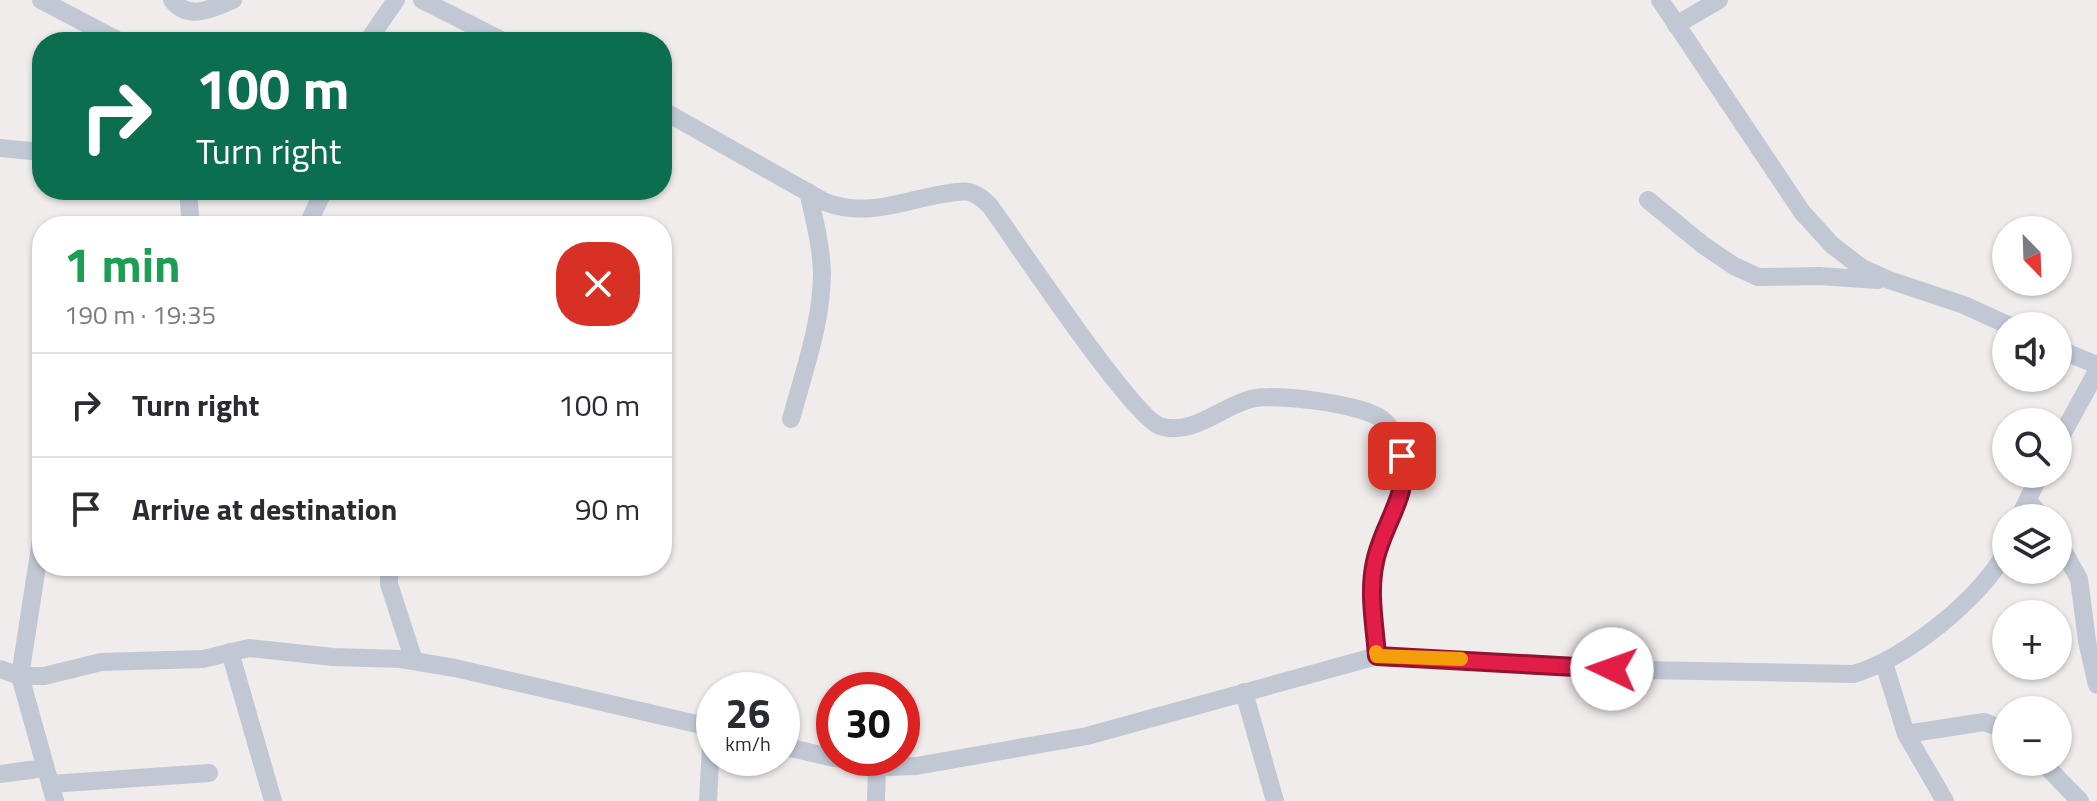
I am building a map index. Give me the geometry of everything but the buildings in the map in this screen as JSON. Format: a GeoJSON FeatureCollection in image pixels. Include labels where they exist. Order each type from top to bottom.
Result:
{"type":"FeatureCollection","features":[{"type":"Feature","properties":{"kind":"street"},"geometry":{"type":"LineString","coordinates":[[41,0],[102,32]]}},
{"type":"Feature","properties":{"kind":"street"},"geometry":{"type":"LineString","coordinates":[[172,0],[183,11],[191,13],[233,0]]}},
{"type":"Feature","properties":{"kind":"street"},"geometry":{"type":"LineString","coordinates":[[374,32],[396,0]]}},
{"type":"Feature","properties":{"kind":"street"},"geometry":{"type":"LineString","coordinates":[[422,0],[485,32]]}},
{"type":"Feature","properties":{"kind":"street"},"geometry":{"type":"LineString","coordinates":[[1660,0],[1802,212],[1832,245],[1862,268],[1992,318]]}},
{"type":"Feature","properties":{"kind":"street"},"geometry":{"type":"LineString","coordinates":[[1676,25],[1719,0]]}},
{"type":"Feature","properties":{"kind":"street"},"geometry":{"type":"LineString","coordinates":[[672,116],[842,208],[880,209],[966,191],[978,196],[990,206],[1117,382],[1145,417],[1158,426],[1180,428],[1195,424],[1239,402],[1261,397],[1354,407],[1381,418],[1397,439],[1406,471],[1373,571],[1377,656]]}},
{"type":"Feature","properties":{"kind":"street"},"geometry":{"type":"LineString","coordinates":[[0,148],[32,151]]}},
{"type":"Feature","properties":{"kind":"street"},"geometry":{"type":"LineString","coordinates":[[791,419],[818,317],[821,287],[819,244],[808,192]]}},
{"type":"Feature","properties":{"kind":"street"},"geometry":{"type":"LineString","coordinates":[[1648,200],[1703,245],[1734,266],[1758,277],[1889,280]]}},
{"type":"Feature","properties":{"kind":"street"},"geometry":{"type":"LineString","coordinates":[[2072,356],[2097,368],[2072,415]]}},
{"type":"Feature","properties":{"kind":"street"},"geometry":{"type":"LineString","coordinates":[[2026,504],[2034,488]]}},
{"type":"Feature","properties":{"kind":"street"},"geometry":{"type":"LineString","coordinates":[[2028,500],[2031,504]]}},
{"type":"Feature","properties":{"kind":"street"},"geometry":{"type":"LineString","coordinates":[[2072,566],[2079,579],[2087,641],[2097,685]]}},
{"type":"Feature","properties":{"kind":"street"},"geometry":{"type":"LineString","coordinates":[[920,765],[1087,736],[1377,656],[1642,670],[1853,674],[1884,663],[1922,637],[1977,591],[1992,574]]}},
{"type":"Feature","properties":{"kind":"street"},"geometry":{"type":"LineString","coordinates":[[35,576],[20,676],[50,784]]}},
{"type":"Feature","properties":{"kind":"street"},"geometry":{"type":"LineString","coordinates":[[389,576],[414,661]]}},
{"type":"Feature","properties":{"kind":"street"},"geometry":{"type":"LineString","coordinates":[[0,669],[20,676],[44,676],[101,662],[203,659],[261,648],[333,657],[414,661],[455,668],[696,724]]}},
{"type":"Feature","properties":{"kind":"street"},"geometry":{"type":"LineString","coordinates":[[230,652],[273,801]]}},
{"type":"Feature","properties":{"kind":"street"},"geometry":{"type":"LineString","coordinates":[[1884,663],[1906,734],[1945,801]]}},
{"type":"Feature","properties":{"kind":"street"},"geometry":{"type":"LineString","coordinates":[[1244,692],[1275,801]]}},
{"type":"Feature","properties":{"kind":"street"},"geometry":{"type":"LineString","coordinates":[[1906,734],[1984,722],[1992,725]]}},
{"type":"Feature","properties":{"kind":"street"},"geometry":{"type":"LineString","coordinates":[[0,774],[50,784],[209,773]]}},
{"type":"Feature","properties":{"kind":"street"},"geometry":{"type":"LineString","coordinates":[[708,801],[710,776]]}},
{"type":"Feature","properties":{"kind":"street"},"geometry":{"type":"LineString","coordinates":[[876,801],[877,776]]}},
{"type":"Feature","properties":{"kind":"street"},"geometry":{"type":"LineString","coordinates":[[2056,776],[2080,801]]}},
{"type":"Feature","properties":{"kind":"slow traffic"},"geometry":{"type":"LineString","coordinates":[[1376,652],[1377,656],[1461,659]]}},
{"type":"Feature","properties":{"kind":"route"},"geometry":{"type":"LineString","coordinates":[[1402,456],[1406,471],[1404,482],[1380,543],[1373,571],[1377,656],[1612,669]]}}]}
